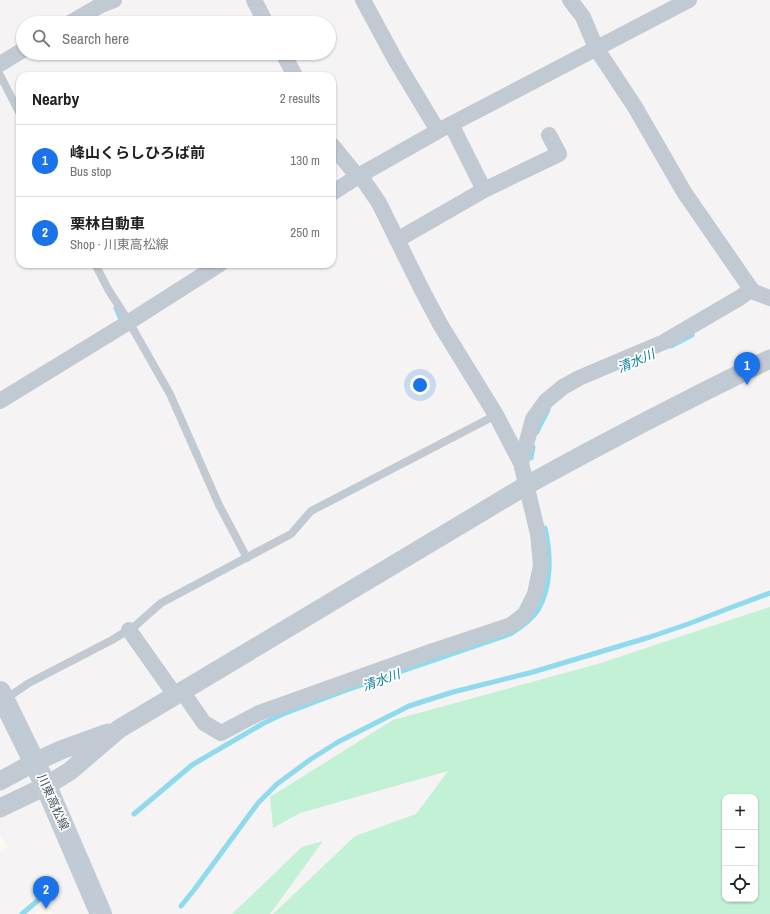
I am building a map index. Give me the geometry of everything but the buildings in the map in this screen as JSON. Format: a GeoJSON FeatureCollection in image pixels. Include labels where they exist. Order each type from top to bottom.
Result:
{"type":"FeatureCollection","features":[{"type":"Feature","properties":{"kind":"main road","name":"川東高松線"},"geometry":{"type":"LineString","coordinates":[[1,698],[35,762],[101,914]]}},
{"type":"Feature","properties":{"kind":"street"},"geometry":{"type":"LineString","coordinates":[[254,0],[262,16]]}},
{"type":"Feature","properties":{"kind":"street"},"geometry":{"type":"LineString","coordinates":[[363,0],[396,61],[444,128],[484,190]]}},
{"type":"Feature","properties":{"kind":"street"},"geometry":{"type":"LineString","coordinates":[[570,0],[583,17],[596,48],[635,107],[684,192],[753,290],[770,298]]}},
{"type":"Feature","properties":{"kind":"street"},"geometry":{"type":"LineString","coordinates":[[336,190],[444,128],[689,0]]}},
{"type":"Feature","properties":{"kind":"street"},"geometry":{"type":"LineString","coordinates":[[82,16],[105,2]]}},
{"type":"Feature","properties":{"kind":"street"},"geometry":{"type":"LineString","coordinates":[[0,64],[16,54]]}},
{"type":"Feature","properties":{"kind":"street"},"geometry":{"type":"LineString","coordinates":[[287,60],[293,72]]}},
{"type":"Feature","properties":{"kind":"street"},"geometry":{"type":"LineString","coordinates":[[397,240],[484,190],[559,154],[549,135]]}},
{"type":"Feature","properties":{"kind":"street"},"geometry":{"type":"LineString","coordinates":[[128,630],[204,723],[221,733],[259,713],[511,625],[525,614],[535,594],[541,565],[538,534],[521,463],[496,416],[440,324],[379,203],[359,176],[336,150]]}},
{"type":"Feature","properties":{"kind":"street"},"geometry":{"type":"LineString","coordinates":[[0,401],[214,268]]}},
{"type":"Feature","properties":{"kind":"street"},"geometry":{"type":"LineString","coordinates":[[521,463],[533,419],[546,401],[563,386],[664,342],[753,290]]}},
{"type":"Feature","properties":{"kind":"street"},"geometry":{"type":"LineString","coordinates":[[0,808],[46,786],[70,771],[119,729],[527,485],[677,405],[770,359]]}},
{"type":"Feature","properties":{"kind":"street"},"geometry":{"type":"LineString","coordinates":[[0,781],[61,750],[119,729]]}},
{"type":"Feature","properties":{"kind":"lane"},"geometry":{"type":"LineString","coordinates":[[0,75],[16,106]]}},
{"type":"Feature","properties":{"kind":"lane"},"geometry":{"type":"LineString","coordinates":[[97,268],[170,394],[220,505],[247,558]]}},
{"type":"Feature","properties":{"kind":"lane"},"geometry":{"type":"LineString","coordinates":[[1,698],[112,640],[135,626],[161,603],[291,534],[311,512],[496,416]]}},
{"type":"Feature","properties":{"kind":"shaded area"},"geometry":{"type":"Polygon","coordinates":[[[0,835],[8,846],[0,854],[0,835]]]}},
{"type":"Feature","properties":{"kind":"shaded area"},"geometry":{"type":"Polygon","coordinates":[[[47,903],[52,914],[35,914],[47,903]]]}},
{"type":"Feature","properties":{"kind":"green space"},"geometry":{"type":"Polygon","coordinates":[[[770,607],[770,914],[273,914],[355,836],[416,814],[448,771],[300,813],[273,828],[270,797],[393,720],[601,663],[770,607]]]}},
{"type":"Feature","properties":{"kind":"green space"},"geometry":{"type":"Polygon","coordinates":[[[323,841],[270,914],[232,914],[302,847],[323,841]]]}},
{"type":"Feature","properties":{"kind":"waterway"},"geometry":{"type":"LineString","coordinates":[[116,308],[120,317]]}},
{"type":"Feature","properties":{"kind":"waterway","name":"清水川"},"geometry":{"type":"LineString","coordinates":[[671,346],[692,335]]}},
{"type":"Feature","properties":{"kind":"waterway","name":"清水川"},"geometry":{"type":"LineString","coordinates":[[537,432],[548,410]]}},
{"type":"Feature","properties":{"kind":"waterway","name":"清水川"},"geometry":{"type":"LineString","coordinates":[[531,458],[533,447]]}},
{"type":"Feature","properties":{"kind":"waterway","name":"清水川"},"geometry":{"type":"LineString","coordinates":[[134,814],[192,765],[264,723],[283,714],[344,691],[510,634],[521,627],[529,621],[538,610],[546,591],[549,559],[545,528]]}},
{"type":"Feature","properties":{"kind":"waterway"},"geometry":{"type":"LineString","coordinates":[[181,906],[258,803],[277,784],[311,759],[338,742],[409,706],[453,692],[533,672],[650,637],[770,593]]}},
{"type":"Feature","properties":{"kind":"waterway","name":"清水川"},"geometry":{"type":"LineString","coordinates":[[22,914],[48,892]]}},
{"type":"Feature","properties":{"kind":"place","name":"峰山くらしひろば前"},"geometry":{"type":"Point","coordinates":[747,385]}},
{"type":"Feature","properties":{"kind":"place","name":"栗林自動車"},"geometry":{"type":"Point","coordinates":[46,909]}}]}
